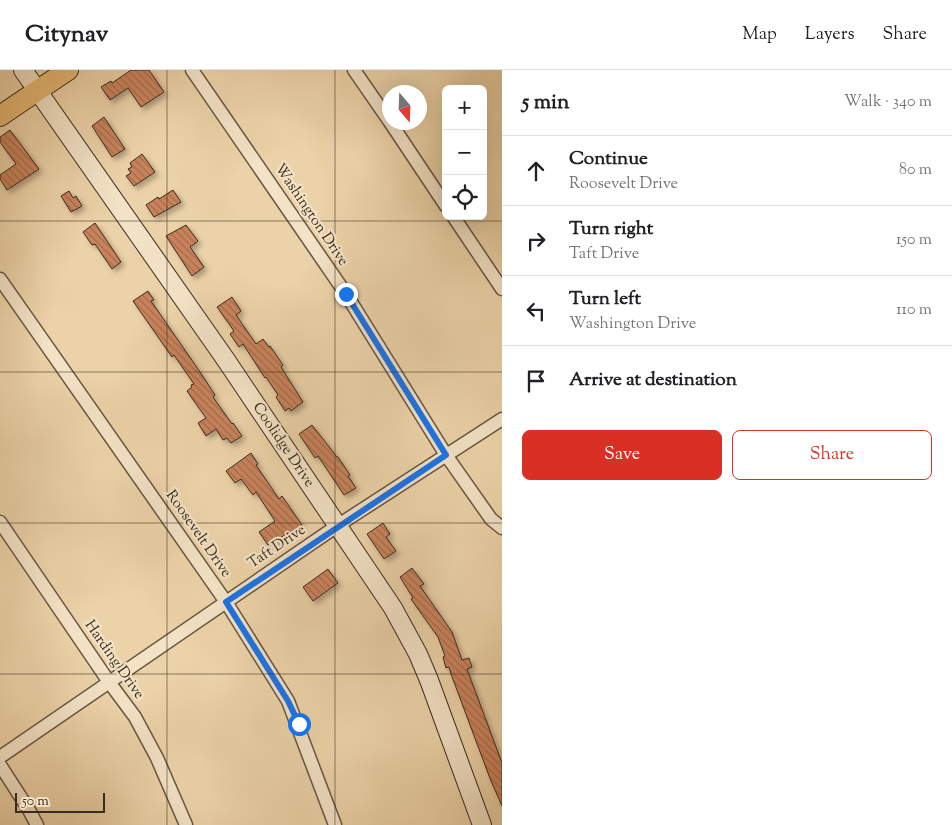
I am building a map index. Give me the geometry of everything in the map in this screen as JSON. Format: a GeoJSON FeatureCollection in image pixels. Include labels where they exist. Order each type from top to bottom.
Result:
{"type":"FeatureCollection","features":[{"type":"Feature","properties":{"kind":"main road"},"geometry":{"type":"LineString","coordinates":[[0,116],[68,70]]}},
{"type":"Feature","properties":{"kind":"street","name":"Coolidge Drive"},"geometry":{"type":"LineString","coordinates":[[22,70],[226,360],[392,608],[418,654],[429,680],[482,825]]}},
{"type":"Feature","properties":{"kind":"street","name":"Washington Drive"},"geometry":{"type":"LineString","coordinates":[[192,70],[346,294],[446,455],[491,519],[502,528]]}},
{"type":"Feature","properties":{"kind":"street"},"geometry":{"type":"LineString","coordinates":[[354,70],[382,110]]}},
{"type":"Feature","properties":{"kind":"street"},"geometry":{"type":"LineString","coordinates":[[395,130],[442,200]]}},
{"type":"Feature","properties":{"kind":"street"},"geometry":{"type":"LineString","coordinates":[[456,220],[502,289]]}},
{"type":"Feature","properties":{"kind":"street","name":"Roosevelt Drive"},"geometry":{"type":"LineString","coordinates":[[0,280],[226,602],[288,701],[335,825]]}},
{"type":"Feature","properties":{"kind":"street","name":"Taft Drive"},"geometry":{"type":"LineString","coordinates":[[0,757],[337,526],[502,419]]}},
{"type":"Feature","properties":{"kind":"street","name":"Harding Drive"},"geometry":{"type":"LineString","coordinates":[[0,522],[139,725],[157,758],[186,825]]}},
{"type":"Feature","properties":{"kind":"street"},"geometry":{"type":"LineString","coordinates":[[0,766],[30,810],[37,825]]}},
{"type":"Feature","properties":{"kind":"building"},"geometry":{"type":"Polygon","coordinates":[[[131,70],[149,70],[164,92],[141,107],[128,88],[110,100],[101,87],[111,81],[112,83],[131,70]]]}},
{"type":"Feature","properties":{"kind":"building"},"geometry":{"type":"Polygon","coordinates":[[[104,117],[125,149],[112,157],[92,126],[104,117]]]}},
{"type":"Feature","properties":{"kind":"building"},"geometry":{"type":"Polygon","coordinates":[[[10,130],[39,169],[7,190],[0,179],[0,175],[16,164],[0,142],[0,137],[10,130]]]}},
{"type":"Feature","properties":{"kind":"building"},"geometry":{"type":"Polygon","coordinates":[[[142,154],[155,172],[134,186],[126,176],[131,173],[128,169],[132,167],[130,163],[142,154]]]}},
{"type":"Feature","properties":{"kind":"building"},"geometry":{"type":"Polygon","coordinates":[[[173,190],[181,202],[154,217],[146,205],[173,190]]]}},
{"type":"Feature","properties":{"kind":"building"},"geometry":{"type":"Polygon","coordinates":[[[69,191],[73,198],[76,196],[82,206],[71,212],[61,196],[69,191]]]}},
{"type":"Feature","properties":{"kind":"building"},"geometry":{"type":"Polygon","coordinates":[[[95,223],[121,262],[112,269],[95,244],[92,245],[83,232],[95,223]]]}},
{"type":"Feature","properties":{"kind":"building"},"geometry":{"type":"Polygon","coordinates":[[[186,225],[198,241],[190,247],[204,267],[192,276],[166,236],[186,225]]]}},
{"type":"Feature","properties":{"kind":"building"},"geometry":{"type":"Polygon","coordinates":[[[148,291],[154,300],[151,301],[215,395],[213,397],[242,436],[231,443],[227,438],[223,440],[216,429],[206,436],[198,423],[206,418],[187,391],[194,384],[174,355],[172,357],[133,301],[148,291]]]}},
{"type":"Feature","properties":{"kind":"building"},"geometry":{"type":"Polygon","coordinates":[[[232,297],[241,311],[236,315],[256,344],[263,339],[270,346],[283,365],[281,367],[303,402],[291,411],[289,408],[285,411],[276,397],[278,395],[243,344],[239,347],[230,334],[234,331],[217,307],[232,297]]]}},
{"type":"Feature","properties":{"kind":"building"},"geometry":{"type":"Polygon","coordinates":[[[312,425],[338,457],[356,488],[344,495],[318,456],[315,458],[299,434],[312,425]]]}},
{"type":"Feature","properties":{"kind":"building"},"geometry":{"type":"Polygon","coordinates":[[[251,453],[258,464],[256,465],[279,499],[282,496],[302,525],[268,545],[259,532],[275,521],[256,492],[253,495],[241,479],[235,483],[226,471],[251,453]]]}},
{"type":"Feature","properties":{"kind":"building"},"geometry":{"type":"Polygon","coordinates":[[[383,523],[390,534],[386,537],[396,551],[384,559],[367,534],[383,523]]]}},
{"type":"Feature","properties":{"kind":"building"},"geometry":{"type":"Polygon","coordinates":[[[412,568],[424,584],[420,586],[452,632],[462,660],[469,658],[472,667],[467,669],[502,763],[502,806],[449,667],[446,668],[443,657],[445,656],[438,637],[411,599],[413,598],[400,577],[412,568]]]}},
{"type":"Feature","properties":{"kind":"building"},"geometry":{"type":"Polygon","coordinates":[[[328,569],[338,583],[313,601],[303,587],[328,569]]]}},
{"type":"Feature","properties":{"kind":"route"},"geometry":{"type":"LineString","coordinates":[[299,724],[288,701],[226,602],[337,526],[446,455],[346,294]]}}]}
